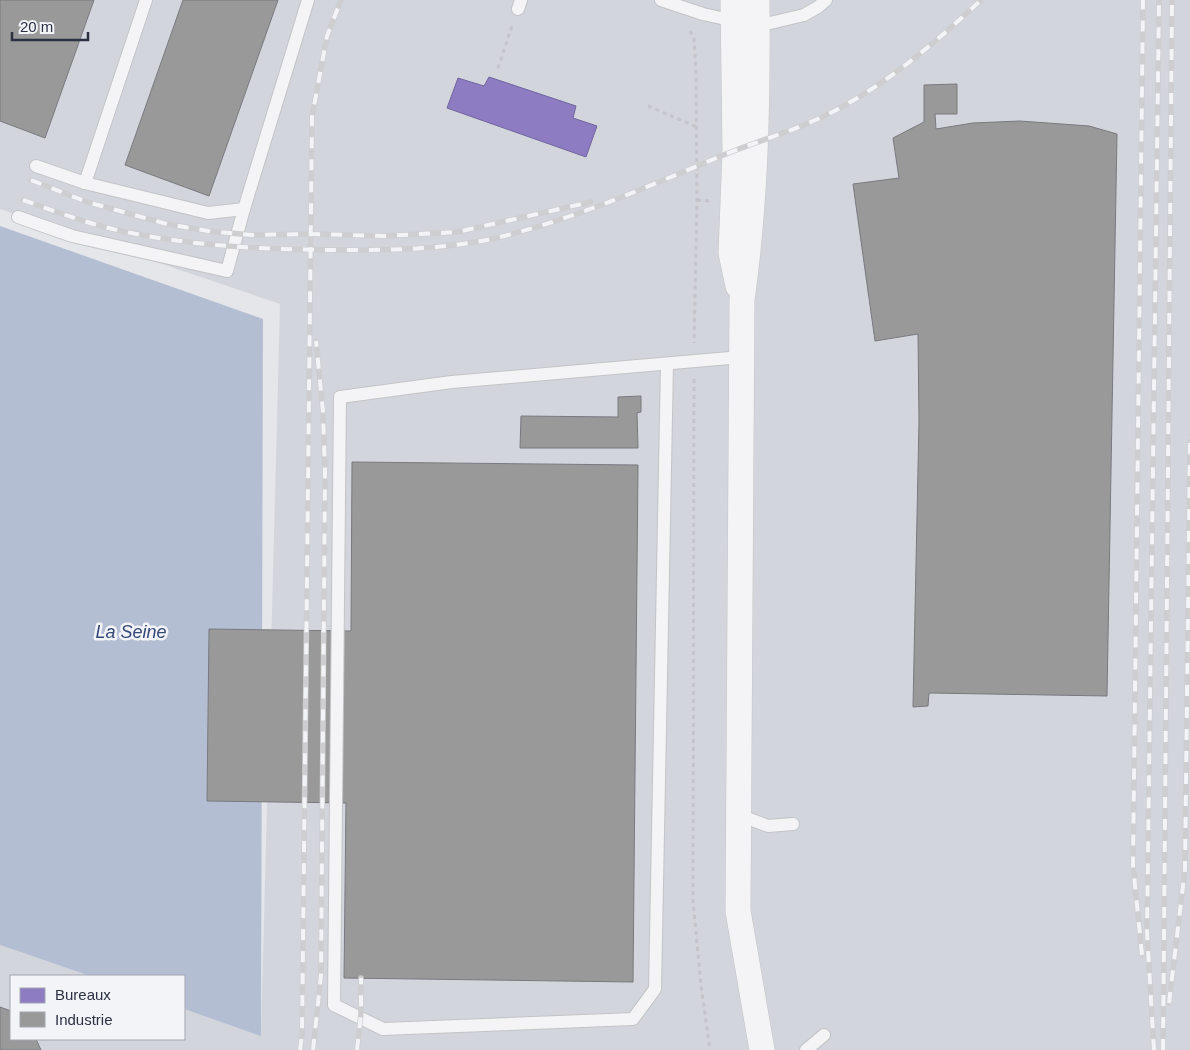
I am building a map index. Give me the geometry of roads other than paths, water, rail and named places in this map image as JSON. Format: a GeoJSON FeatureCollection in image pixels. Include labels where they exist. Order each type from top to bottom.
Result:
{"type":"FeatureCollection","features":[{"type":"Feature","properties":{"kind":"street"},"geometry":{"type":"LineString","coordinates":[[757,0],[756,143],[749,252],[742,300],[738,910],[762,1050]]}},
{"type":"Feature","properties":{"kind":"street"},"geometry":{"type":"LineString","coordinates":[[733,10],[735,151],[731,253],[742,300]]}},
{"type":"Feature","properties":{"kind":"lane"},"geometry":{"type":"LineString","coordinates":[[86,183],[146,0]]}},
{"type":"Feature","properties":{"kind":"lane"},"geometry":{"type":"LineString","coordinates":[[18,217],[72,236],[227,271],[308,0]]}},
{"type":"Feature","properties":{"kind":"lane"},"geometry":{"type":"LineString","coordinates":[[661,0],[703,14],[733,10],[757,26],[804,16],[826,0]]}},
{"type":"Feature","properties":{"kind":"lane"},"geometry":{"type":"LineString","coordinates":[[36,166],[86,183],[208,213],[244,209]]}},
{"type":"Feature","properties":{"kind":"lane"},"geometry":{"type":"LineString","coordinates":[[667,364],[655,989],[633,1019],[383,1029],[334,1005],[340,397],[452,382],[741,357]]}},
{"type":"Feature","properties":{"kind":"lane"},"geometry":{"type":"LineString","coordinates":[[739,815],[768,826],[792,824]]}},
{"type":"Feature","properties":{"kind":"lane"},"geometry":{"type":"LineString","coordinates":[[806,1050],[824,1035]]}},
{"type":"Feature","properties":{"kind":"water","name":"La Seine"},"geometry":{"type":"Polygon","coordinates":[[[0,226],[263,319],[261,1036],[185,1009],[185,975],[87,975],[0,945],[0,226]]]}},
{"type":"Feature","properties":{"kind":"railway"},"geometry":{"type":"LineString","coordinates":[[300,1050],[302,1035],[312,117],[327,36],[341,0]]}},
{"type":"Feature","properties":{"kind":"railway"},"geometry":{"type":"LineString","coordinates":[[23,200],[61,214],[126,232],[236,247],[366,250],[441,247],[478,242],[524,231],[579,213],[820,118],[842,107],[885,80],[925,50],[981,0]]}},
{"type":"Feature","properties":{"kind":"railway"},"geometry":{"type":"LineString","coordinates":[[1142,955],[1133,865],[1143,0]]}},
{"type":"Feature","properties":{"kind":"railway"},"geometry":{"type":"LineString","coordinates":[[1154,1050],[1147,932],[1159,0]]}},
{"type":"Feature","properties":{"kind":"railway"},"geometry":{"type":"LineString","coordinates":[[1163,1050],[1172,0]]}},
{"type":"Feature","properties":{"kind":"railway"},"geometry":{"type":"LineString","coordinates":[[31,180],[87,202],[167,224],[208,231],[252,235],[385,236],[457,232],[591,202]]}},
{"type":"Feature","properties":{"kind":"railway"},"geometry":{"type":"LineString","coordinates":[[313,1050],[321,975],[325,472],[323,412],[316,341]]}},
{"type":"Feature","properties":{"kind":"railway"},"geometry":{"type":"LineString","coordinates":[[1169,1003],[1185,869],[1190,442]]}},
{"type":"Feature","properties":{"kind":"railway"},"geometry":{"type":"LineString","coordinates":[[357,1050],[361,1013],[361,978]]}}]}
